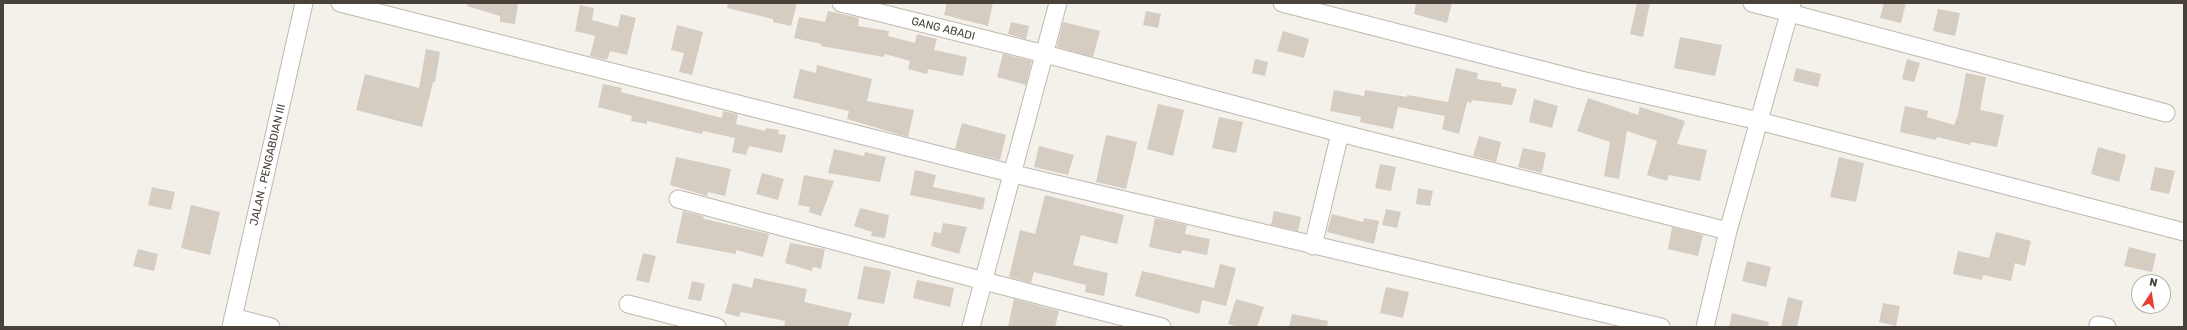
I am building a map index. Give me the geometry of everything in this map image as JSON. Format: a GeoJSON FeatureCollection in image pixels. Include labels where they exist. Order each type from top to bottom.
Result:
{"type":"FeatureCollection","features":[{"type":"Feature","properties":{"kind":"street","name":"JALAN . PENGABDIAN III"},"geometry":{"type":"LineString","coordinates":[[232,322],[304,3]]}},
{"type":"Feature","properties":{"kind":"street"},"geometry":{"type":"LineString","coordinates":[[340,3],[1014,174],[1312,246],[1661,327]]}},
{"type":"Feature","properties":{"kind":"street","name":"GANG ABADI"},"geometry":{"type":"LineString","coordinates":[[841,3],[1045,54],[1340,133],[1728,231]]}},
{"type":"Feature","properties":{"kind":"street"},"geometry":{"type":"LineString","coordinates":[[971,327],[1014,174],[1058,3]]}},
{"type":"Feature","properties":{"kind":"street"},"geometry":{"type":"LineString","coordinates":[[1282,3],[1581,80],[1759,121],[2184,232]]}},
{"type":"Feature","properties":{"kind":"street"},"geometry":{"type":"LineString","coordinates":[[1752,3],[1791,8],[2166,113]]}},
{"type":"Feature","properties":{"kind":"street"},"geometry":{"type":"LineString","coordinates":[[1705,327],[1728,231],[1791,8]]}},
{"type":"Feature","properties":{"kind":"street"},"geometry":{"type":"LineString","coordinates":[[1312,246],[1340,133]]}},
{"type":"Feature","properties":{"kind":"street"},"geometry":{"type":"LineString","coordinates":[[678,199],[1162,327]]}},
{"type":"Feature","properties":{"kind":"street"},"geometry":{"type":"LineString","coordinates":[[628,304],[717,327]]}},
{"type":"Feature","properties":{"kind":"street"},"geometry":{"type":"LineString","coordinates":[[232,322],[271,327]]}},
{"type":"Feature","properties":{"kind":"building"},"geometry":{"type":"Polygon","coordinates":[[[468,3],[518,3],[515,24],[500,22],[500,16],[467,6],[468,3]]]}},
{"type":"Feature","properties":{"kind":"building"},"geometry":{"type":"Polygon","coordinates":[[[728,3],[797,3],[791,26],[773,22],[773,19],[727,8],[728,3]]]}},
{"type":"Feature","properties":{"kind":"building"},"geometry":{"type":"Polygon","coordinates":[[[947,3],[993,3],[988,26],[944,15],[947,3]]]}},
{"type":"Feature","properties":{"kind":"building"},"geometry":{"type":"Polygon","coordinates":[[[1416,3],[1452,3],[1447,23],[1414,14],[1416,3]]]}},
{"type":"Feature","properties":{"kind":"building"},"geometry":{"type":"Polygon","coordinates":[[[1637,3],[1650,3],[1643,37],[1630,34],[1637,3]]]}},
{"type":"Feature","properties":{"kind":"building"},"geometry":{"type":"Polygon","coordinates":[[[1884,3],[1906,3],[1901,23],[1880,18],[1884,3]]]}},
{"type":"Feature","properties":{"kind":"building"},"geometry":{"type":"Polygon","coordinates":[[[580,5],[594,8],[592,20],[618,27],[621,14],[636,18],[627,55],[610,51],[607,60],[590,56],[595,36],[575,31],[580,5]]]}},
{"type":"Feature","properties":{"kind":"building"},"geometry":{"type":"Polygon","coordinates":[[[1938,9],[1960,13],[1955,36],[1933,31],[1938,9]]]}},
{"type":"Feature","properties":{"kind":"building"},"geometry":{"type":"Polygon","coordinates":[[[828,11],[859,18],[858,26],[889,31],[888,36],[915,43],[917,34],[937,39],[934,50],[967,57],[963,76],[928,69],[927,74],[908,69],[910,61],[885,54],[884,57],[821,46],[821,44],[794,38],[799,17],[825,22],[828,11]]]}},
{"type":"Feature","properties":{"kind":"building"},"geometry":{"type":"Polygon","coordinates":[[[1146,11],[1161,14],[1158,28],[1143,25],[1146,11]]]}},
{"type":"Feature","properties":{"kind":"building"},"geometry":{"type":"Polygon","coordinates":[[[1011,22],[1029,26],[1026,39],[1008,34],[1011,22]]]}},
{"type":"Feature","properties":{"kind":"building"},"geometry":{"type":"Polygon","coordinates":[[[1063,22],[1100,31],[1093,57],[1057,47],[1063,22]]]}},
{"type":"Feature","properties":{"kind":"building"},"geometry":{"type":"Polygon","coordinates":[[[677,25],[703,32],[692,75],[679,72],[684,53],[671,50],[677,25]]]}},
{"type":"Feature","properties":{"kind":"building"},"geometry":{"type":"Polygon","coordinates":[[[1283,31],[1309,39],[1304,58],[1277,51],[1283,31]]]}},
{"type":"Feature","properties":{"kind":"building"},"geometry":{"type":"Polygon","coordinates":[[[1680,37],[1722,45],[1715,76],[1674,68],[1680,37]]]}},
{"type":"Feature","properties":{"kind":"building"},"geometry":{"type":"Polygon","coordinates":[[[426,49],[440,52],[435,82],[433,82],[422,127],[356,110],[365,74],[419,88],[426,49]]]}},
{"type":"Feature","properties":{"kind":"building"},"geometry":{"type":"Polygon","coordinates":[[[1003,54],[1032,61],[1026,85],[997,77],[1003,54]]]}},
{"type":"Feature","properties":{"kind":"building"},"geometry":{"type":"Polygon","coordinates":[[[1255,59],[1268,62],[1265,76],[1252,73],[1255,59]]]}},
{"type":"Feature","properties":{"kind":"building"},"geometry":{"type":"Polygon","coordinates":[[[1907,59],[1920,63],[1914,82],[1902,79],[1907,59]]]}},
{"type":"Feature","properties":{"kind":"building"},"geometry":{"type":"Polygon","coordinates":[[[817,65],[872,79],[867,101],[914,110],[908,137],[847,119],[849,111],[793,98],[800,69],[816,73],[817,65]]]}},
{"type":"Feature","properties":{"kind":"building"},"geometry":{"type":"Polygon","coordinates":[[[1456,68],[1478,73],[1477,79],[1501,83],[1501,86],[1517,89],[1512,105],[1472,100],[1471,103],[1467,102],[1459,134],[1442,129],[1445,116],[1398,107],[1393,129],[1360,122],[1361,117],[1330,111],[1334,90],[1364,96],[1365,90],[1448,102],[1456,68]]]}},
{"type":"Feature","properties":{"kind":"building"},"geometry":{"type":"Polygon","coordinates":[[[1796,68],[1821,74],[1818,87],[1793,81],[1796,68]]]}},
{"type":"Feature","properties":{"kind":"building"},"geometry":{"type":"Polygon","coordinates":[[[1966,73],[1986,77],[1980,110],[2004,115],[1997,147],[1971,142],[1970,145],[1937,137],[1936,140],[1900,132],[1905,106],[1928,111],[1927,117],[1954,125],[1958,115],[1966,73]]]}},
{"type":"Feature","properties":{"kind":"building"},"geometry":{"type":"Polygon","coordinates":[[[603,84],[622,88],[621,92],[722,118],[723,111],[738,114],[736,124],[765,131],[766,128],[779,130],[778,134],[786,135],[782,153],[749,146],[746,155],[732,152],[735,138],[703,131],[702,134],[647,121],[647,124],[631,121],[632,116],[598,107],[603,84]]]}},
{"type":"Feature","properties":{"kind":"building"},"geometry":{"type":"Polygon","coordinates":[[[1588,98],[1638,115],[1640,107],[1685,121],[1677,144],[1707,150],[1700,181],[1669,175],[1667,181],[1647,175],[1657,141],[1627,131],[1619,179],[1604,176],[1610,142],[1577,131],[1588,98]]]}},
{"type":"Feature","properties":{"kind":"building"},"geometry":{"type":"Polygon","coordinates":[[[1534,99],[1558,106],[1552,128],[1529,122],[1534,99]]]}},
{"type":"Feature","properties":{"kind":"building"},"geometry":{"type":"Polygon","coordinates":[[[1158,104],[1184,110],[1173,156],[1147,149],[1158,104]]]}},
{"type":"Feature","properties":{"kind":"building"},"geometry":{"type":"Polygon","coordinates":[[[1219,117],[1243,122],[1236,153],[1212,148],[1219,117]]]}},
{"type":"Feature","properties":{"kind":"building"},"geometry":{"type":"Polygon","coordinates":[[[962,123],[1006,135],[1000,160],[955,149],[962,123]]]}},
{"type":"Feature","properties":{"kind":"building"},"geometry":{"type":"Polygon","coordinates":[[[1106,135],[1137,142],[1126,189],[1096,182],[1106,135]]]}},
{"type":"Feature","properties":{"kind":"building"},"geometry":{"type":"Polygon","coordinates":[[[1479,136],[1501,142],[1496,162],[1473,156],[1479,136]]]}},
{"type":"Feature","properties":{"kind":"building"},"geometry":{"type":"Polygon","coordinates":[[[1039,146],[1074,155],[1068,175],[1034,167],[1039,146]]]}},
{"type":"Feature","properties":{"kind":"building"},"geometry":{"type":"Polygon","coordinates":[[[2098,147],[2126,155],[2119,182],[2091,174],[2098,147]]]}},
{"type":"Feature","properties":{"kind":"building"},"geometry":{"type":"Polygon","coordinates":[[[1523,148],[1546,153],[1542,173],[1518,167],[1523,148]]]}},
{"type":"Feature","properties":{"kind":"building"},"geometry":{"type":"Polygon","coordinates":[[[834,149],[864,156],[865,152],[886,157],[880,182],[828,173],[834,149]]]}},
{"type":"Feature","properties":{"kind":"building"},"geometry":{"type":"Polygon","coordinates":[[[676,157],[731,169],[725,196],[708,192],[707,196],[670,185],[676,157]]]}},
{"type":"Feature","properties":{"kind":"building"},"geometry":{"type":"Polygon","coordinates":[[[1839,157],[1864,163],[1856,202],[1830,197],[1839,157]]]}},
{"type":"Feature","properties":{"kind":"building"},"geometry":{"type":"Polygon","coordinates":[[[1380,164],[1396,167],[1391,191],[1375,188],[1380,164]]]}},
{"type":"Feature","properties":{"kind":"building"},"geometry":{"type":"Polygon","coordinates":[[[2155,167],[2175,171],[2169,194],[2150,190],[2155,167]]]}},
{"type":"Feature","properties":{"kind":"building"},"geometry":{"type":"Polygon","coordinates":[[[915,170],[936,175],[933,187],[985,198],[983,210],[910,195],[915,170]]]}},
{"type":"Feature","properties":{"kind":"building"},"geometry":{"type":"Polygon","coordinates":[[[762,173],[784,179],[778,200],[756,194],[762,173]]]}},
{"type":"Feature","properties":{"kind":"building"},"geometry":{"type":"Polygon","coordinates":[[[804,175],[834,181],[821,216],[809,212],[810,207],[798,205],[804,175]]]}},
{"type":"Feature","properties":{"kind":"building"},"geometry":{"type":"Polygon","coordinates":[[[152,187],[175,192],[171,210],[148,205],[152,187]]]}},
{"type":"Feature","properties":{"kind":"building"},"geometry":{"type":"Polygon","coordinates":[[[1418,188],[1433,191],[1430,206],[1416,204],[1418,188]]]}},
{"type":"Feature","properties":{"kind":"building"},"geometry":{"type":"Polygon","coordinates":[[[1045,195],[1124,215],[1117,244],[1081,235],[1073,265],[1108,273],[1104,296],[1085,292],[1086,285],[1034,272],[1031,283],[1009,277],[1020,230],[1035,234],[1045,195]]]}},
{"type":"Feature","properties":{"kind":"building"},"geometry":{"type":"Polygon","coordinates":[[[191,205],[220,212],[210,255],[181,248],[191,205]]]}},
{"type":"Feature","properties":{"kind":"building"},"geometry":{"type":"Polygon","coordinates":[[[860,208],[889,215],[885,238],[871,236],[872,232],[854,226],[860,208]]]}},
{"type":"Feature","properties":{"kind":"building"},"geometry":{"type":"Polygon","coordinates":[[[1386,209],[1401,212],[1397,228],[1382,225],[1386,209]]]}},
{"type":"Feature","properties":{"kind":"building"},"geometry":{"type":"Polygon","coordinates":[[[683,211],[703,216],[704,219],[769,234],[763,257],[736,250],[736,254],[676,243],[683,211]]]}},
{"type":"Feature","properties":{"kind":"building"},"geometry":{"type":"Polygon","coordinates":[[[1274,211],[1301,217],[1298,231],[1271,225],[1274,211]]]}},
{"type":"Feature","properties":{"kind":"building"},"geometry":{"type":"Polygon","coordinates":[[[1332,214],[1363,222],[1364,218],[1379,221],[1374,244],[1327,232],[1332,214]]]}},
{"type":"Feature","properties":{"kind":"building"},"geometry":{"type":"Polygon","coordinates":[[[1155,218],[1187,225],[1185,234],[1210,239],[1207,255],[1182,250],[1181,254],[1149,247],[1155,218]]]}},
{"type":"Feature","properties":{"kind":"building"},"geometry":{"type":"Polygon","coordinates":[[[943,223],[967,227],[959,254],[931,246],[934,232],[941,233],[943,223]]]}},
{"type":"Feature","properties":{"kind":"building"},"geometry":{"type":"Polygon","coordinates":[[[1672,227],[1703,235],[1698,256],[1668,249],[1672,227]]]}},
{"type":"Feature","properties":{"kind":"building"},"geometry":{"type":"Polygon","coordinates":[[[1996,232],[2031,241],[2025,266],[2015,263],[2011,281],[1983,275],[1982,280],[1953,274],[1958,251],[1989,258],[1996,232]]]}},
{"type":"Feature","properties":{"kind":"building"},"geometry":{"type":"Polygon","coordinates":[[[790,243],[825,249],[821,269],[813,267],[812,271],[785,263],[790,243]]]}},
{"type":"Feature","properties":{"kind":"building"},"geometry":{"type":"Polygon","coordinates":[[[2129,247],[2156,254],[2152,272],[2124,266],[2129,247]]]}},
{"type":"Feature","properties":{"kind":"building"},"geometry":{"type":"Polygon","coordinates":[[[138,249],[158,254],[154,271],[133,266],[138,249]]]}},
{"type":"Feature","properties":{"kind":"building"},"geometry":{"type":"Polygon","coordinates":[[[643,253],[656,256],[649,283],[636,280],[643,253]]]}},
{"type":"Feature","properties":{"kind":"building"},"geometry":{"type":"Polygon","coordinates":[[[1747,261],[1771,267],[1766,287],[1742,281],[1747,261]]]}},
{"type":"Feature","properties":{"kind":"building"},"geometry":{"type":"Polygon","coordinates":[[[1220,264],[1236,268],[1226,306],[1202,300],[1199,314],[1135,296],[1142,271],[1214,288],[1220,264]]]}},
{"type":"Feature","properties":{"kind":"building"},"geometry":{"type":"Polygon","coordinates":[[[864,266],[891,271],[884,304],[857,299],[864,266]]]}},
{"type":"Feature","properties":{"kind":"building"},"geometry":{"type":"Polygon","coordinates":[[[754,278],[807,289],[804,302],[852,313],[848,327],[784,327],[785,321],[741,312],[739,317],[725,313],[733,283],[752,288],[754,278]]]}},
{"type":"Feature","properties":{"kind":"building"},"geometry":{"type":"Polygon","coordinates":[[[917,280],[954,288],[950,307],[913,298],[917,280]]]}},
{"type":"Feature","properties":{"kind":"building"},"geometry":{"type":"Polygon","coordinates":[[[692,281],[705,284],[701,301],[688,299],[692,281]]]}},
{"type":"Feature","properties":{"kind":"building"},"geometry":{"type":"Polygon","coordinates":[[[1386,287],[1409,292],[1403,318],[1380,313],[1386,287]]]}},
{"type":"Feature","properties":{"kind":"building"},"geometry":{"type":"Polygon","coordinates":[[[1788,297],[1803,301],[1797,327],[1781,327],[1788,297]]]}},
{"type":"Feature","properties":{"kind":"building"},"geometry":{"type":"Polygon","coordinates":[[[1014,299],[1059,311],[1055,327],[1008,327],[1014,299]]]}},
{"type":"Feature","properties":{"kind":"building"},"geometry":{"type":"Polygon","coordinates":[[[1236,299],[1264,307],[1257,327],[1239,327],[1228,324],[1236,299]]]}},
{"type":"Feature","properties":{"kind":"building"},"geometry":{"type":"Polygon","coordinates":[[[1883,303],[1900,306],[1896,326],[1879,322],[1883,303]]]}},
{"type":"Feature","properties":{"kind":"building"},"geometry":{"type":"Polygon","coordinates":[[[1732,313],[1769,322],[1768,327],[1729,327],[1732,313]]]}},
{"type":"Feature","properties":{"kind":"building"},"geometry":{"type":"Polygon","coordinates":[[[1292,314],[1328,321],[1327,327],[1289,327],[1292,314]]]}}]}
